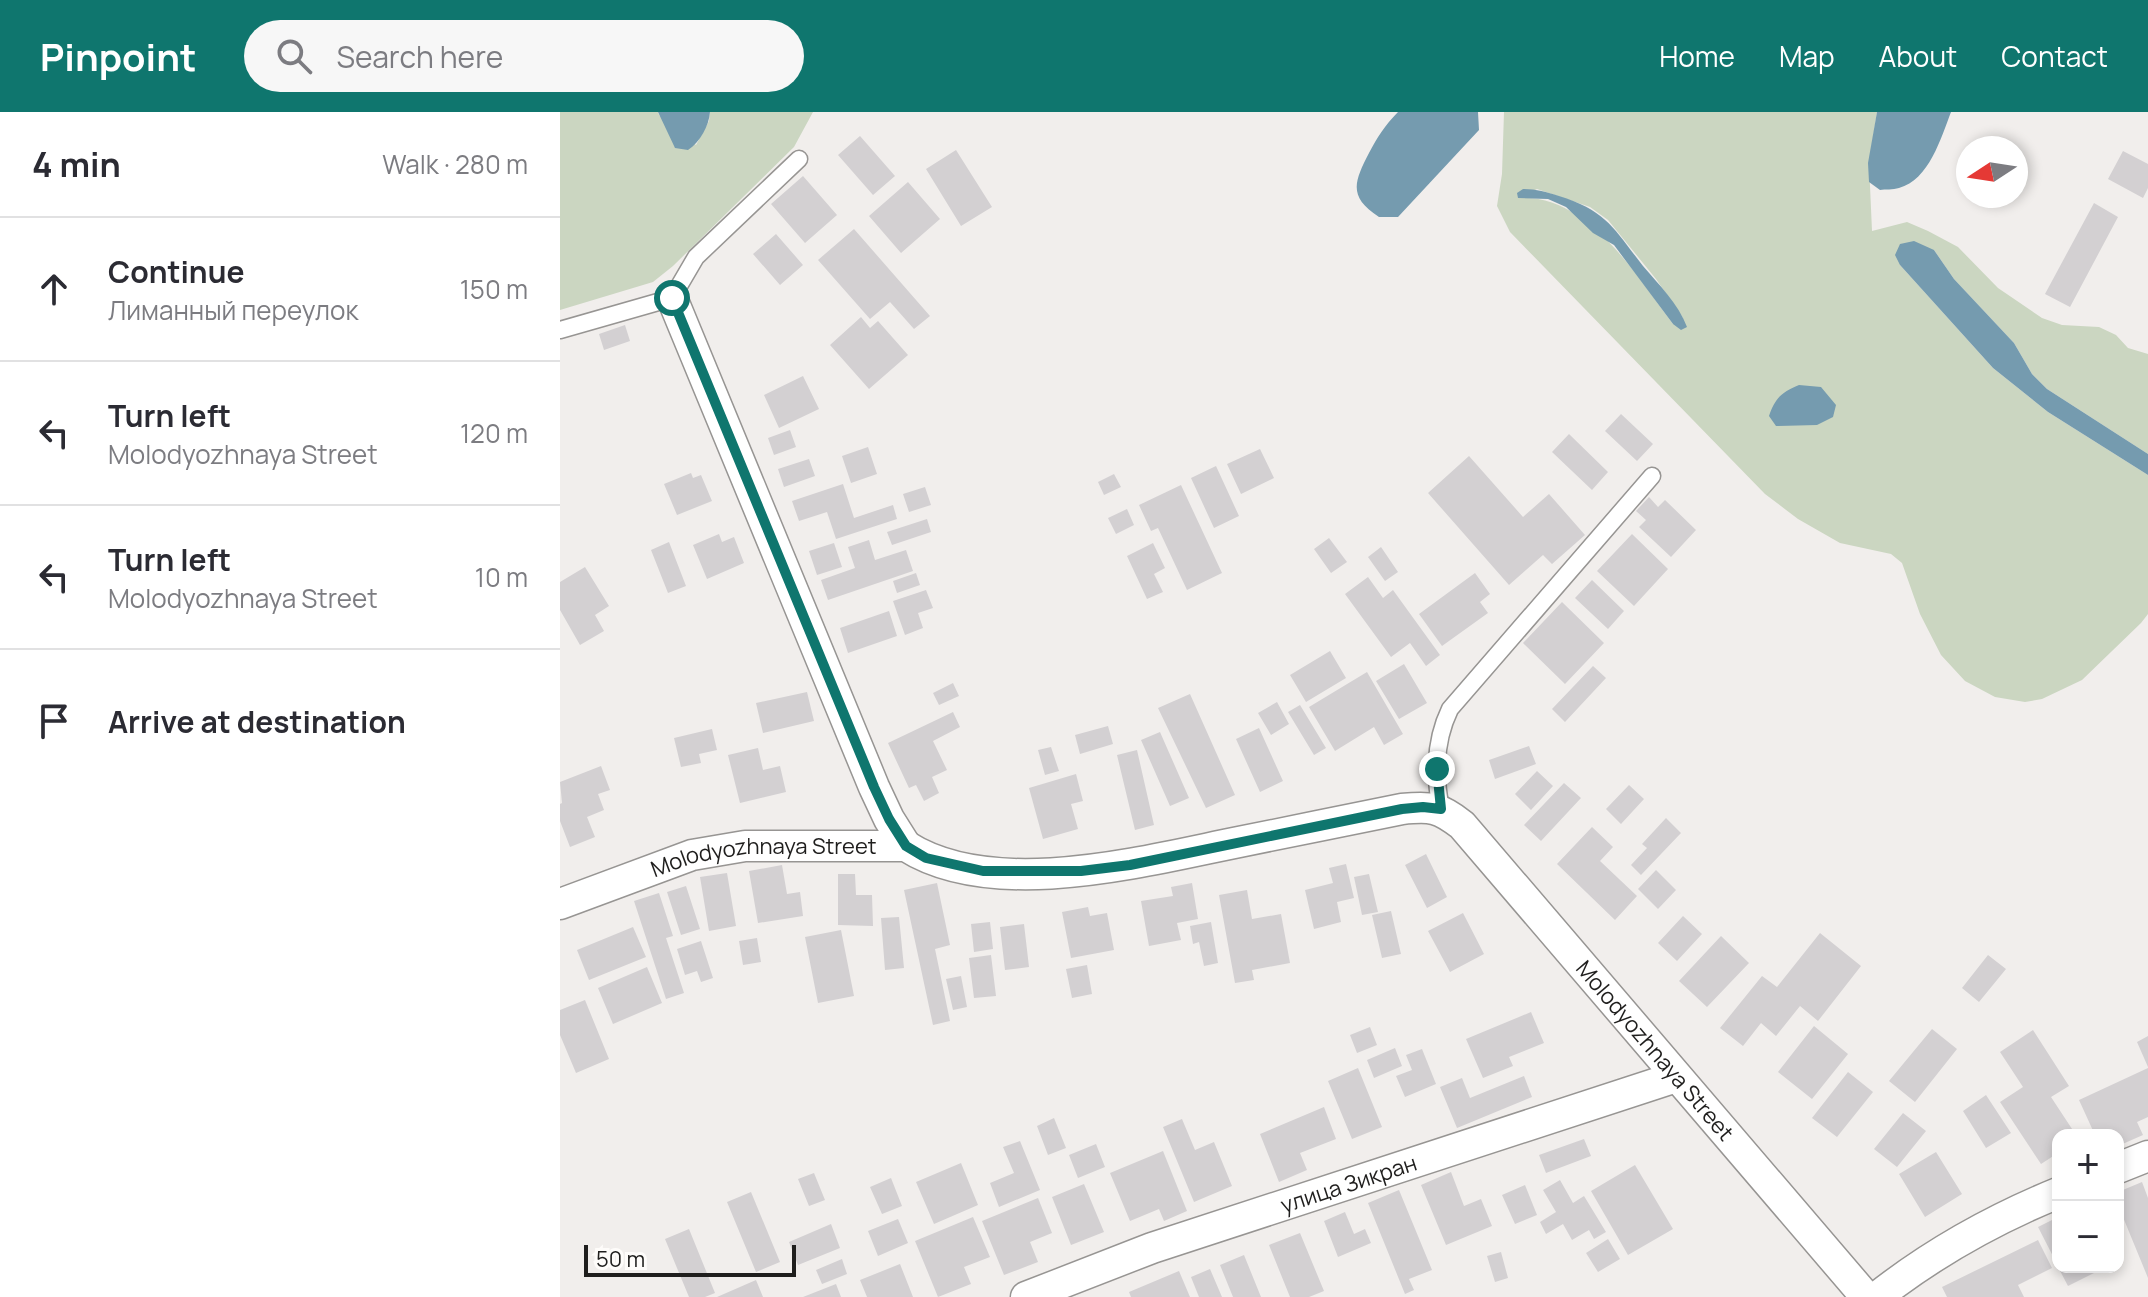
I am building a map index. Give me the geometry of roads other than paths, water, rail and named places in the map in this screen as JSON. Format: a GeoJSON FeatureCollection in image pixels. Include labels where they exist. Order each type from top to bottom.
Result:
{"type":"FeatureCollection","features":[{"type":"Feature","properties":{"kind":"street"},"geometry":{"type":"LineString","coordinates":[[672,298],[874,787],[906,846]]}},
{"type":"Feature","properties":{"kind":"street","name":"Molodyozhnaya Street"},"geometry":{"type":"LineString","coordinates":[[560,904],[692,855],[745,846],[906,846],[926,858],[983,871],[1081,871],[1130,865],[1402,809],[1441,809],[1462,825],[1866,1297]]}},
{"type":"Feature","properties":{"kind":"street","name":"улица Зикран"},"geometry":{"type":"LineString","coordinates":[[1026,1297],[1152,1248],[1676,1077]]}},
{"type":"Feature","properties":{"kind":"street"},"geometry":{"type":"LineString","coordinates":[[2124,1166],[2148,1156]]}},
{"type":"Feature","properties":{"kind":"street"},"geometry":{"type":"LineString","coordinates":[[1877,1297],[1910,1271],[1972,1232],[2052,1196]]}},
{"type":"Feature","properties":{"kind":"lane"},"geometry":{"type":"LineString","coordinates":[[560,330],[672,298],[696,257],[799,159]]}},
{"type":"Feature","properties":{"kind":"lane"},"geometry":{"type":"LineString","coordinates":[[1441,809],[1438,744],[1442,724],[1450,709],[1652,476]]}},
{"type":"Feature","properties":{"kind":"water"},"geometry":{"type":"Polygon","coordinates":[[[658,112],[710,112],[703,133],[688,150],[675,148],[658,112]]]}},
{"type":"Feature","properties":{"kind":"water"},"geometry":{"type":"Polygon","coordinates":[[[1398,112],[1478,112],[1479,130],[1398,217],[1379,217],[1362,203],[1357,181],[1375,142],[1398,112]]]}},
{"type":"Feature","properties":{"kind":"water"},"geometry":{"type":"Polygon","coordinates":[[[1877,112],[1951,112],[1926,167],[1909,184],[1899,188],[1880,190],[1869,182],[1868,163],[1877,112]]]}},
{"type":"Feature","properties":{"kind":"water"},"geometry":{"type":"Polygon","coordinates":[[[1523,189],[1559,196],[1599,215],[1668,295],[1687,327],[1681,330],[1673,324],[1614,245],[1593,233],[1566,207],[1548,199],[1518,198],[1517,193],[1523,189]]]}},
{"type":"Feature","properties":{"kind":"water"},"geometry":{"type":"Polygon","coordinates":[[[1914,241],[1934,250],[1954,279],[2014,343],[2032,374],[2047,389],[2148,454],[2148,475],[2048,412],[1993,368],[1900,265],[1895,255],[1900,244],[1914,241]]]}},
{"type":"Feature","properties":{"kind":"water"},"geometry":{"type":"Polygon","coordinates":[[[1799,385],[1821,387],[1836,405],[1833,417],[1817,425],[1776,426],[1769,416],[1774,405],[1784,393],[1799,385]]]}}]}
